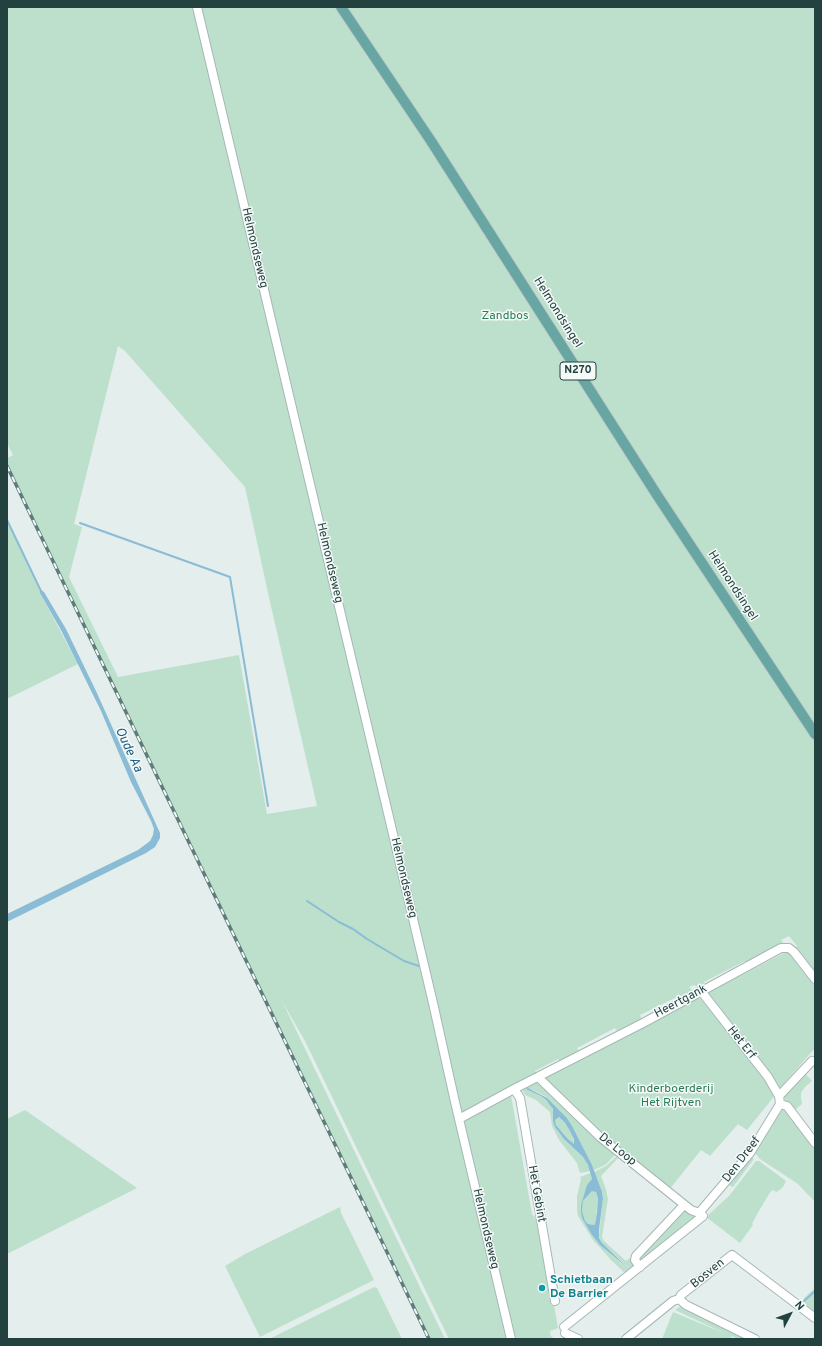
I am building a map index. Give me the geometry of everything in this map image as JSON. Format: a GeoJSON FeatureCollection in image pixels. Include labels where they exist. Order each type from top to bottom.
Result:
{"type":"FeatureCollection","features":[{"type":"Feature","properties":{"kind":"main road","name":"Helmondsingel"},"geometry":{"type":"LineString","coordinates":[[341,7],[431,141],[657,495],[815,734]]}},
{"type":"Feature","properties":{"kind":"street","name":"Helmondseweg"},"geometry":{"type":"LineString","coordinates":[[197,7],[511,1339]]}},
{"type":"Feature","properties":{"kind":"street","name":"Heertgank"},"geometry":{"type":"LineString","coordinates":[[538,1077],[781,948],[789,948],[794,952],[815,978]]}},
{"type":"Feature","properties":{"kind":"street","name":"Het Erf"},"geometry":{"type":"LineString","coordinates":[[701,991],[768,1077],[779,1100],[787,1106],[815,1143]]}},
{"type":"Feature","properties":{"kind":"street"},"geometry":{"type":"LineString","coordinates":[[779,1100],[812,1061]]}},
{"type":"Feature","properties":{"kind":"street"},"geometry":{"type":"LineString","coordinates":[[459,1120],[538,1077]]}},
{"type":"Feature","properties":{"kind":"street","name":"De Loop"},"geometry":{"type":"LineString","coordinates":[[538,1077],[600,1137],[684,1205],[701,1214]]}},
{"type":"Feature","properties":{"kind":"street","name":"Het Gebint"},"geometry":{"type":"LineString","coordinates":[[514,1089],[520,1098],[555,1301]]}},
{"type":"Feature","properties":{"kind":"street","name":"Den Dreef"},"geometry":{"type":"LineString","coordinates":[[578,1339],[565,1330],[701,1214],[750,1153],[779,1100]]}},
{"type":"Feature","properties":{"kind":"street"},"geometry":{"type":"LineString","coordinates":[[640,1267],[635,1260],[636,1256],[684,1205]]}},
{"type":"Feature","properties":{"kind":"street","name":"Bosven"},"geometry":{"type":"LineString","coordinates":[[631,1337],[732,1254],[815,1318]]}},
{"type":"Feature","properties":{"kind":"street","name":"Bosven"},"geometry":{"type":"LineString","coordinates":[[679,1299],[686,1305],[756,1339]]}},
{"type":"Feature","properties":{"kind":"green space","name":"Zandbos"},"geometry":{"type":"Polygon","coordinates":[[[7,7],[815,7],[815,975],[795,948],[797,946],[789,936],[781,940],[783,942],[779,947],[747,965],[745,961],[704,982],[705,987],[699,988],[694,985],[689,987],[694,992],[683,998],[681,995],[640,1015],[642,1020],[618,1032],[615,1028],[577,1048],[580,1053],[561,1063],[558,1059],[535,1071],[537,1075],[511,1095],[532,1214],[540,1223],[558,1328],[550,1331],[553,1339],[449,1339],[305,1041],[282,1001],[445,1339],[430,1339],[7,468],[7,458],[13,455],[7,443],[7,7]],[[118,346],[74,524],[82,527],[69,577],[118,677],[239,655],[267,814],[317,806],[245,487],[125,351],[118,346]]]}},
{"type":"Feature","properties":{"kind":"green space"},"geometry":{"type":"Polygon","coordinates":[[[7,521],[40,589],[40,593],[78,664],[7,699],[7,521]]]}},
{"type":"Feature","properties":{"kind":"green space"},"geometry":{"type":"Polygon","coordinates":[[[788,952],[815,986],[815,1048],[780,1088],[708,993],[788,952]]]}},
{"type":"Feature","properties":{"kind":"green space","name":"Kinderboerderij Het Rijtven"},"geometry":{"type":"Polygon","coordinates":[[[698,998],[703,1000],[764,1076],[776,1094],[747,1130],[738,1124],[710,1156],[701,1150],[669,1190],[603,1136],[546,1083],[545,1077],[698,998]]]}},
{"type":"Feature","properties":{"kind":"green space"},"geometry":{"type":"Polygon","coordinates":[[[803,1071],[812,1081],[801,1093],[802,1104],[794,1111],[783,1097],[803,1071]]]}},
{"type":"Feature","properties":{"kind":"green space"},"geometry":{"type":"Polygon","coordinates":[[[535,1082],[539,1083],[613,1153],[615,1151],[617,1153],[605,1165],[594,1170],[567,1118],[545,1096],[531,1089],[527,1089],[541,1096],[552,1107],[555,1127],[564,1139],[583,1157],[588,1165],[590,1171],[580,1173],[577,1163],[559,1140],[552,1126],[550,1112],[536,1100],[525,1095],[522,1089],[535,1082]]]}},
{"type":"Feature","properties":{"kind":"green space"},"geometry":{"type":"Polygon","coordinates":[[[784,1107],[815,1146],[815,1202],[798,1184],[760,1159],[755,1153],[784,1107]]]}},
{"type":"Feature","properties":{"kind":"green space"},"geometry":{"type":"Polygon","coordinates":[[[25,1110],[137,1188],[7,1254],[7,1119],[25,1110]]]}},
{"type":"Feature","properties":{"kind":"green space"},"geometry":{"type":"Polygon","coordinates":[[[558,1117],[568,1127],[573,1135],[574,1144],[556,1125],[555,1120],[558,1117]]]}},
{"type":"Feature","properties":{"kind":"green space"},"geometry":{"type":"Polygon","coordinates":[[[619,1154],[620,1156],[601,1176],[608,1199],[602,1237],[604,1241],[626,1261],[630,1258],[637,1266],[627,1275],[593,1240],[578,1216],[577,1210],[577,1196],[581,1179],[580,1177],[591,1173],[592,1179],[581,1205],[581,1212],[592,1235],[600,1245],[623,1265],[630,1269],[602,1243],[599,1237],[603,1195],[594,1172],[606,1166],[619,1154]]]}},
{"type":"Feature","properties":{"kind":"green space"},"geometry":{"type":"Polygon","coordinates":[[[751,1156],[754,1159],[732,1187],[727,1183],[751,1156]]]}},
{"type":"Feature","properties":{"kind":"green space"},"geometry":{"type":"Polygon","coordinates":[[[756,1161],[759,1161],[786,1181],[783,1187],[777,1192],[772,1190],[769,1194],[756,1216],[752,1224],[753,1225],[740,1243],[706,1217],[729,1196],[756,1161]]]}},
{"type":"Feature","properties":{"kind":"green space"},"geometry":{"type":"Polygon","coordinates":[[[592,1191],[595,1191],[598,1198],[594,1225],[588,1224],[585,1221],[582,1211],[583,1201],[592,1191]]]}},
{"type":"Feature","properties":{"kind":"green space"},"geometry":{"type":"Polygon","coordinates":[[[340,1207],[341,1213],[374,1280],[260,1337],[225,1266],[245,1254],[340,1207]]]}},
{"type":"Feature","properties":{"kind":"green space"},"geometry":{"type":"Polygon","coordinates":[[[687,1209],[697,1217],[640,1264],[636,1261],[687,1209]]]}},
{"type":"Feature","properties":{"kind":"green space"},"geometry":{"type":"Polygon","coordinates":[[[374,1287],[377,1288],[402,1339],[269,1339],[374,1287]]]}},
{"type":"Feature","properties":{"kind":"green space"},"geometry":{"type":"Polygon","coordinates":[[[815,1288],[815,1315],[803,1305],[804,1298],[815,1288]]]}},
{"type":"Feature","properties":{"kind":"green space"},"geometry":{"type":"Polygon","coordinates":[[[681,1306],[683,1309],[743,1337],[751,1339],[738,1339],[731,1336],[735,1339],[662,1339],[673,1312],[726,1334],[675,1310],[681,1306]]]}},
{"type":"Feature","properties":{"kind":"water"},"geometry":{"type":"Polygon","coordinates":[[[40,589],[44,592],[66,629],[96,691],[160,833],[160,838],[155,847],[146,853],[7,922],[7,914],[138,850],[150,841],[154,829],[131,782],[101,711],[62,632],[40,593],[40,589]]]}},
{"type":"Feature","properties":{"kind":"water"},"geometry":{"type":"Polygon","coordinates":[[[528,1088],[547,1098],[567,1118],[572,1126],[592,1165],[602,1192],[603,1198],[599,1238],[602,1243],[630,1270],[600,1245],[582,1218],[581,1205],[587,1185],[592,1179],[588,1165],[583,1157],[564,1139],[555,1127],[553,1121],[553,1109],[546,1100],[526,1089],[528,1088]],[[559,1117],[555,1120],[556,1125],[574,1144],[574,1139],[570,1131],[559,1117]],[[592,1191],[583,1201],[582,1211],[585,1221],[588,1224],[594,1225],[598,1198],[596,1192],[592,1191]]]}},
{"type":"Feature","properties":{"kind":"waterway","name":"Oude Aa"},"geometry":{"type":"LineString","coordinates":[[7,520],[41,591]]}},
{"type":"Feature","properties":{"kind":"waterway"},"geometry":{"type":"LineString","coordinates":[[80,523],[230,577],[268,806]]}},
{"type":"Feature","properties":{"kind":"waterway"},"geometry":{"type":"LineString","coordinates":[[307,901],[404,961],[419,966]]}},
{"type":"Feature","properties":{"kind":"waterway"},"geometry":{"type":"LineString","coordinates":[[804,1301],[815,1291]]}},
{"type":"Feature","properties":{"kind":"railway"},"geometry":{"type":"LineString","coordinates":[[7,466],[429,1339]]}},
{"type":"Feature","properties":{"kind":"place","name":"Schietbaan De Barrier"},"geometry":{"type":"Point","coordinates":[542,1288]}}]}
